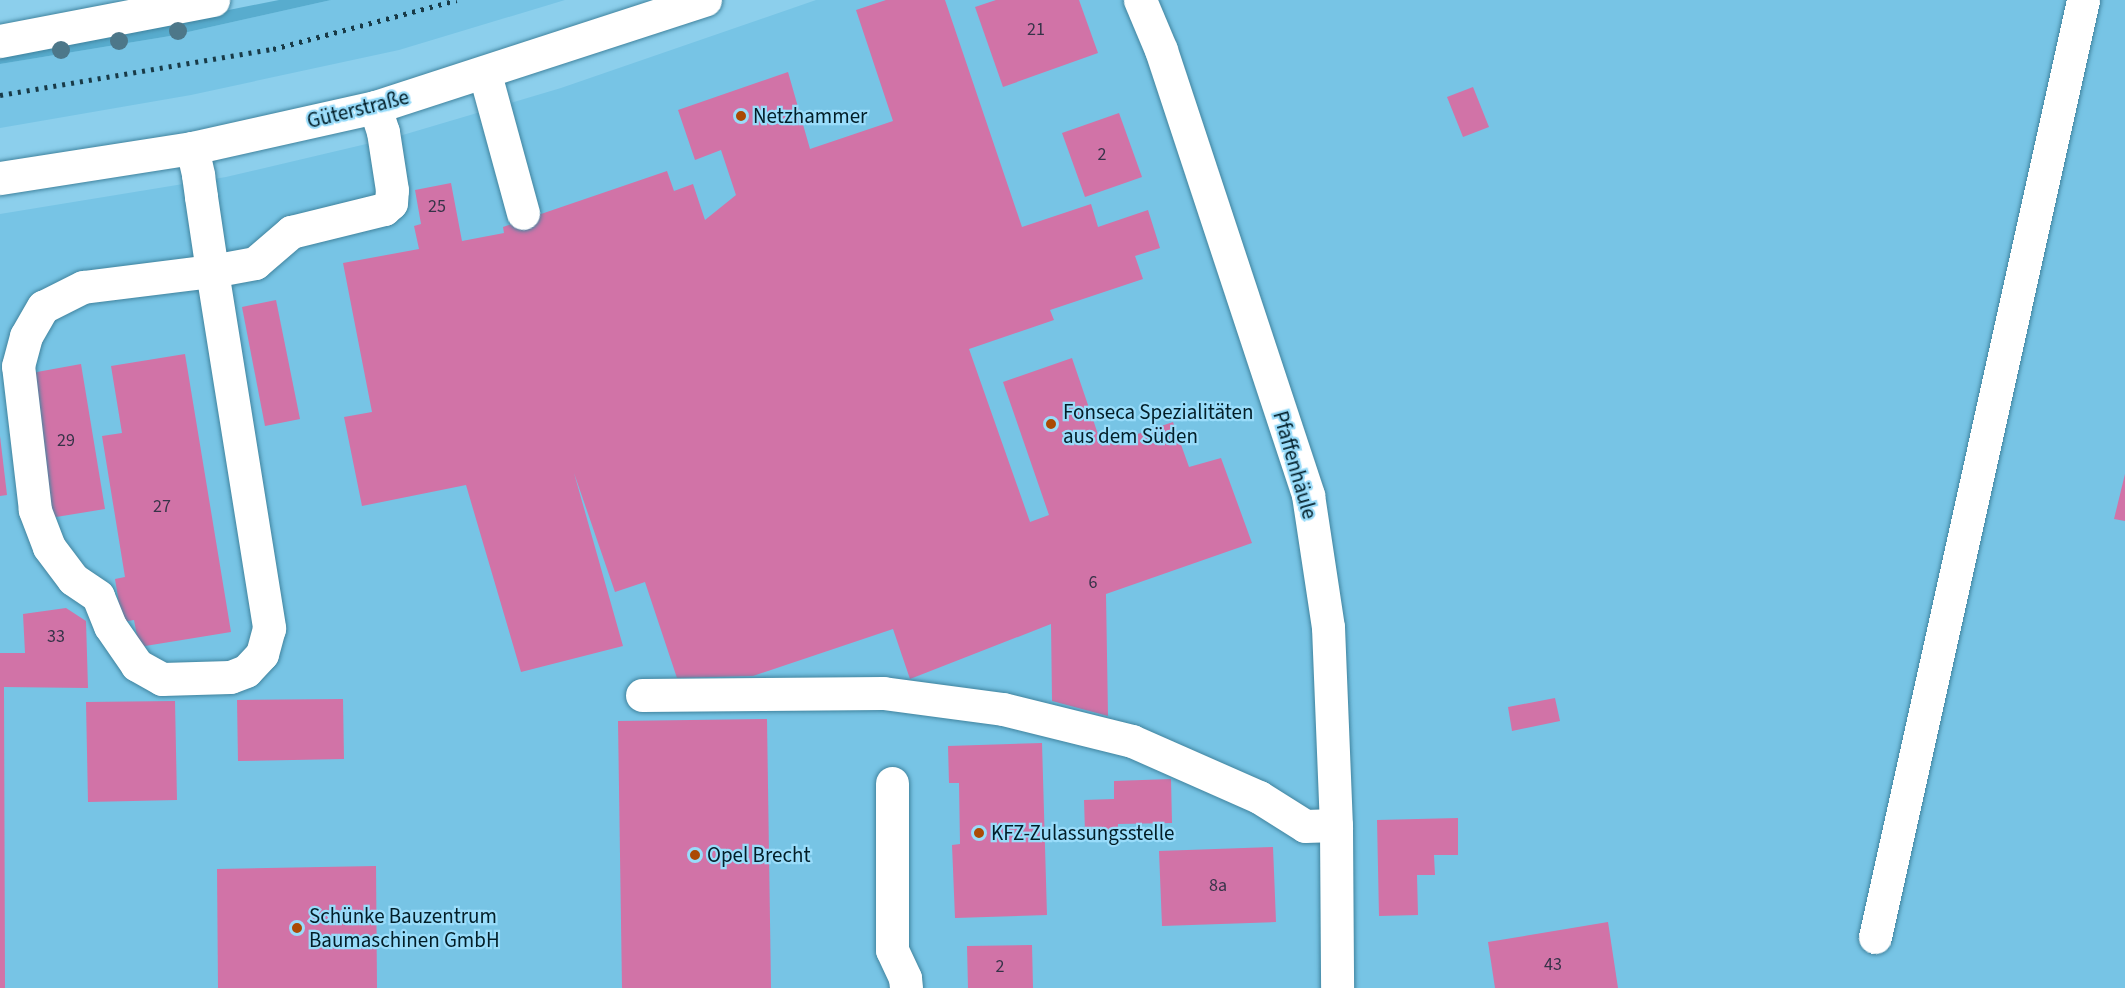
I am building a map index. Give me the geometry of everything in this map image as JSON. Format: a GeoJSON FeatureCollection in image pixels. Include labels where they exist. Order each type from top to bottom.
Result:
{"type":"FeatureCollection","features":[{"type":"Feature","properties":{"kind":"street"},"geometry":{"type":"LineString","coordinates":[[0,41],[213,0]]}},
{"type":"Feature","properties":{"kind":"street","name":"Güterstraße"},"geometry":{"type":"LineString","coordinates":[[0,178],[192,148],[375,107],[485,74],[705,0]]}},
{"type":"Feature","properties":{"kind":"street","name":"Pfaffenhäule"},"geometry":{"type":"LineString","coordinates":[[1140,0],[1161,50],[1308,495],[1328,627],[1336,825],[1336,988]]}},
{"type":"Feature","properties":{"kind":"street"},"geometry":{"type":"LineString","coordinates":[[1875,937],[2083,0]]}},
{"type":"Feature","properties":{"kind":"street"},"geometry":{"type":"LineString","coordinates":[[485,74],[523,213]]}},
{"type":"Feature","properties":{"kind":"street"},"geometry":{"type":"LineString","coordinates":[[192,148],[212,271],[269,628],[262,654],[246,671],[230,677],[162,679],[137,665],[110,626],[98,596],[73,579],[49,547],[35,510],[18,366],[26,336],[43,307],[83,287],[212,271],[255,263],[291,231],[384,208],[392,202],[383,132],[375,107]]}},
{"type":"Feature","properties":{"kind":"street"},"geometry":{"type":"LineString","coordinates":[[642,695],[883,693],[1003,709],[1132,741],[1259,796],[1305,826],[1336,825]]}},
{"type":"Feature","properties":{"kind":"street"},"geometry":{"type":"LineString","coordinates":[[892,783],[892,950],[905,978],[906,988]]}},
{"type":"Feature","properties":{"kind":"shaded area"},"geometry":{"type":"Polygon","coordinates":[[[279,0],[331,0],[170,36],[0,64],[0,56],[279,0]]]}},
{"type":"Feature","properties":{"kind":"shaded area"},"geometry":{"type":"Polygon","coordinates":[[[331,0],[565,0],[399,50],[191,95],[0,128],[0,64],[170,36],[331,0]]]}},
{"type":"Feature","properties":{"kind":"shaded area"},"geometry":{"type":"Polygon","coordinates":[[[816,0],[2125,0],[2125,988],[0,988],[0,214],[226,177],[396,137],[561,88],[816,0]]]}},
{"type":"Feature","properties":{"kind":"building"},"geometry":{"type":"Polygon","coordinates":[[[886,0],[945,0],[1022,227],[1091,204],[1098,227],[1148,210],[1160,248],[1135,256],[1143,279],[1050,310],[1054,320],[969,349],[1030,522],[1049,515],[1003,382],[1072,358],[1102,446],[1173,422],[1189,467],[1221,458],[1252,543],[1106,594],[1108,716],[1052,701],[1051,624],[910,679],[893,629],[753,676],[677,678],[645,582],[615,592],[574,473],[623,646],[521,672],[466,485],[362,506],[344,417],[372,412],[343,263],[419,249],[414,226],[421,224],[415,190],[451,183],[462,241],[504,233],[503,227],[667,171],[674,191],[693,184],[705,220],[736,195],[721,150],[695,160],[678,110],[788,72],[810,149],[893,121],[856,10],[886,0]]]}},
{"type":"Feature","properties":{"kind":"building"},"geometry":{"type":"Polygon","coordinates":[[[996,0],[1079,0],[1098,53],[1003,87],[975,7],[996,0]]]}},
{"type":"Feature","properties":{"kind":"building"},"geometry":{"type":"Polygon","coordinates":[[[1473,87],[1489,127],[1463,137],[1447,97],[1473,87]]]}},
{"type":"Feature","properties":{"kind":"building"},"geometry":{"type":"Polygon","coordinates":[[[1119,113],[1142,177],[1085,197],[1062,133],[1119,113]]]}},
{"type":"Feature","properties":{"kind":"building"},"geometry":{"type":"Polygon","coordinates":[[[276,300],[300,419],[265,426],[242,307],[276,300]]]}},
{"type":"Feature","properties":{"kind":"building"},"geometry":{"type":"Polygon","coordinates":[[[185,354],[231,632],[139,647],[134,620],[122,622],[115,579],[125,577],[102,436],[122,433],[111,366],[185,354]]]}},
{"type":"Feature","properties":{"kind":"building"},"geometry":{"type":"Polygon","coordinates":[[[81,364],[105,509],[50,518],[26,374],[81,364]]]}},
{"type":"Feature","properties":{"kind":"building"},"geometry":{"type":"Polygon","coordinates":[[[0,436],[7,495],[0,496],[0,436]]]}},
{"type":"Feature","properties":{"kind":"building"},"geometry":{"type":"Polygon","coordinates":[[[2125,474],[2125,521],[2114,519],[2125,474]]]}},
{"type":"Feature","properties":{"kind":"building"},"geometry":{"type":"Polygon","coordinates":[[[66,608],[86,621],[88,688],[4,687],[5,988],[0,988],[0,653],[25,653],[23,614],[66,608]]]}},
{"type":"Feature","properties":{"kind":"building"},"geometry":{"type":"Polygon","coordinates":[[[1555,698],[1560,721],[1512,731],[1508,707],[1555,698]]]}},
{"type":"Feature","properties":{"kind":"building"},"geometry":{"type":"Polygon","coordinates":[[[343,699],[344,759],[238,761],[237,700],[343,699]]]}},
{"type":"Feature","properties":{"kind":"building"},"geometry":{"type":"Polygon","coordinates":[[[175,701],[177,800],[88,802],[86,702],[175,701]]]}},
{"type":"Feature","properties":{"kind":"building","name":"Opel Brecht"},"geometry":{"type":"Polygon","coordinates":[[[767,719],[771,988],[622,988],[618,721],[767,719]]]}},
{"type":"Feature","properties":{"kind":"building"},"geometry":{"type":"Polygon","coordinates":[[[1042,743],[1047,915],[955,918],[952,845],[960,844],[959,783],[949,783],[948,746],[1042,743]]]}},
{"type":"Feature","properties":{"kind":"building"},"geometry":{"type":"Polygon","coordinates":[[[1171,779],[1172,823],[1118,824],[1118,831],[1085,832],[1084,800],[1114,799],[1114,781],[1171,779]]]}},
{"type":"Feature","properties":{"kind":"building"},"geometry":{"type":"Polygon","coordinates":[[[1458,818],[1458,855],[1434,855],[1435,875],[1417,875],[1418,915],[1379,916],[1377,820],[1458,818]]]}},
{"type":"Feature","properties":{"kind":"building"},"geometry":{"type":"Polygon","coordinates":[[[1273,847],[1276,922],[1162,926],[1159,851],[1273,847]]]}},
{"type":"Feature","properties":{"kind":"building","name":"Schünke Bauzentrum Baumaschinen GmbH"},"geometry":{"type":"Polygon","coordinates":[[[376,866],[377,988],[218,988],[217,869],[376,866]]]}},
{"type":"Feature","properties":{"kind":"building"},"geometry":{"type":"Polygon","coordinates":[[[1608,922],[1618,988],[1495,988],[1488,942],[1608,922]]]}},
{"type":"Feature","properties":{"kind":"building"},"geometry":{"type":"Polygon","coordinates":[[[1032,945],[1033,988],[968,988],[967,946],[1032,945]]]}},
{"type":"Feature","properties":{"kind":"railway"},"geometry":{"type":"LineString","coordinates":[[0,95],[273,49],[457,0]]}},
{"type":"Feature","properties":{"kind":"place","name":"Netzhammer"},"geometry":{"type":"Point","coordinates":[741,116]}},
{"type":"Feature","properties":{"kind":"place","name":"Fonseca Spezialitäten aus dem Süden"},"geometry":{"type":"Point","coordinates":[1051,424]}},
{"type":"Feature","properties":{"kind":"place","name":"KFZ-Zulassungsstelle"},"geometry":{"type":"Point","coordinates":[979,833]}},
{"type":"Feature","properties":{"kind":"place","name":"Opel Brecht"},"geometry":{"type":"Point","coordinates":[695,855]}},
{"type":"Feature","properties":{"kind":"place","name":"Schünke Bauzentrum Baumaschinen GmbH"},"geometry":{"type":"Point","coordinates":[297,928]}}]}
